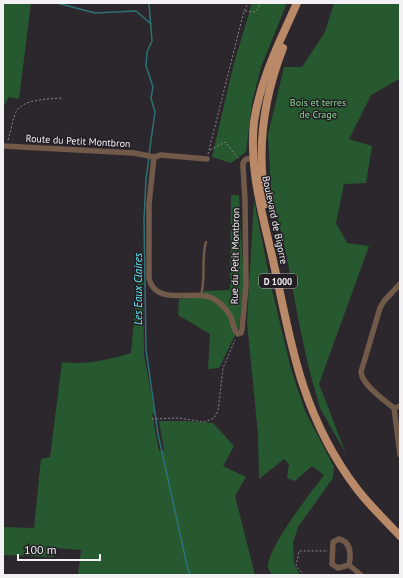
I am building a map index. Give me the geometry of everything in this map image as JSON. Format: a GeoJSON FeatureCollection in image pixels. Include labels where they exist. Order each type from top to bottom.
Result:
{"type":"FeatureCollection","features":[{"type":"Feature","properties":{"kind":"main road","name":"Boulevard de Bigorre"},"geometry":{"type":"LineString","coordinates":[[296,3],[263,84],[254,122],[253,158],[255,177],[296,361],[309,402],[339,462],[357,490],[400,536]]}},
{"type":"Feature","properties":{"kind":"main road","name":"Boulevard de Bigorre"},"geometry":{"type":"LineString","coordinates":[[302,3],[273,76],[265,107],[261,139],[262,175],[269,221],[302,362],[314,403],[331,438],[358,483],[372,501],[400,531]]}},
{"type":"Feature","properties":{"kind":"street","name":"Route du Petit Montbron"},"geometry":{"type":"LineString","coordinates":[[4,146],[207,159]]}},
{"type":"Feature","properties":{"kind":"street"},"geometry":{"type":"LineString","coordinates":[[150,156],[150,285],[156,291],[166,295],[201,295],[212,298],[220,303],[230,316],[235,332],[238,334]]}},
{"type":"Feature","properties":{"kind":"street"},"geometry":{"type":"LineString","coordinates":[[243,163],[246,159],[253,158]]}},
{"type":"Feature","properties":{"kind":"street","name":"Rue du Petit Montbron"},"geometry":{"type":"LineString","coordinates":[[238,334],[241,333],[242,329],[246,286],[243,163]]}},
{"type":"Feature","properties":{"kind":"street"},"geometry":{"type":"LineString","coordinates":[[400,284],[380,308],[361,372],[361,378],[367,385],[397,407],[400,455]]}},
{"type":"Feature","properties":{"kind":"street"},"geometry":{"type":"LineString","coordinates":[[339,539],[345,542],[350,549],[349,565],[338,568],[332,564],[333,542],[339,539]]}},
{"type":"Feature","properties":{"kind":"street"},"geometry":{"type":"LineString","coordinates":[[349,565],[361,575]]}},
{"type":"Feature","properties":{"kind":"lane"},"geometry":{"type":"LineString","coordinates":[[201,295],[203,286],[203,251],[206,242]]}},
{"type":"Feature","properties":{"kind":"path"},"geometry":{"type":"LineString","coordinates":[[207,159],[244,11],[248,3]]}},
{"type":"Feature","properties":{"kind":"path"},"geometry":{"type":"LineString","coordinates":[[244,11],[254,12],[261,3]]}},
{"type":"Feature","properties":{"kind":"path"},"geometry":{"type":"LineString","coordinates":[[4,146],[8,138],[16,110],[20,106],[45,99],[62,98]]}},
{"type":"Feature","properties":{"kind":"path"},"geometry":{"type":"LineString","coordinates":[[209,150],[225,142],[243,163]]}},
{"type":"Feature","properties":{"kind":"path"},"geometry":{"type":"LineString","coordinates":[[152,419],[178,418],[205,422],[214,418],[218,411],[224,368],[238,334]]}},
{"type":"Feature","properties":{"kind":"path"},"geometry":{"type":"LineString","coordinates":[[304,575],[296,566],[299,551],[332,550]]}},
{"type":"Feature","properties":{"kind":"green space"},"geometry":{"type":"Polygon","coordinates":[[[3,3],[31,3],[19,99],[9,97],[3,107],[3,3]]]}},
{"type":"Feature","properties":{"kind":"green space"},"geometry":{"type":"Polygon","coordinates":[[[252,3],[287,3],[261,67],[252,103],[246,152],[231,163],[212,157],[233,67],[252,3]]]}},
{"type":"Feature","properties":{"kind":"green space","name":"Bois et terres de Crage"},"geometry":{"type":"Polygon","coordinates":[[[334,3],[400,3],[400,77],[371,95],[349,139],[372,146],[366,183],[344,184],[336,223],[347,243],[369,246],[319,384],[346,454],[320,408],[309,369],[286,253],[271,191],[268,135],[284,67],[302,67],[325,32],[334,3]]]}},
{"type":"Feature","properties":{"kind":"green space"},"geometry":{"type":"Polygon","coordinates":[[[231,195],[239,195],[244,283],[239,327],[219,368],[208,369],[210,334],[178,315],[179,299],[201,297],[204,291],[230,290],[231,195]]]}},
{"type":"Feature","properties":{"kind":"green space"},"geometry":{"type":"Polygon","coordinates":[[[254,200],[272,290],[291,369],[305,411],[334,467],[333,478],[298,527],[293,543],[294,564],[300,575],[272,575],[268,567],[270,558],[291,520],[324,475],[312,466],[295,481],[287,478],[289,464],[284,459],[259,479],[258,434],[247,321],[254,200]]]}},
{"type":"Feature","properties":{"kind":"green space"},"geometry":{"type":"Polygon","coordinates":[[[139,266],[143,266],[144,355],[155,415],[152,413],[159,451],[164,450],[159,421],[213,423],[234,446],[223,466],[246,477],[235,496],[255,575],[78,575],[81,550],[55,548],[54,557],[3,555],[3,527],[34,528],[41,459],[50,457],[62,362],[80,363],[97,361],[131,353],[139,266]]]}},
{"type":"Feature","properties":{"kind":"waterway"},"geometry":{"type":"LineString","coordinates":[[57,3],[95,13],[136,11],[151,24]]}},
{"type":"Feature","properties":{"kind":"waterway","name":"Les Eaux Claires"},"geometry":{"type":"LineString","coordinates":[[149,3],[152,41],[147,52],[146,66],[153,87],[151,98],[155,112],[149,154]]}},
{"type":"Feature","properties":{"kind":"waterway","name":"Les Eaux Claires"},"geometry":{"type":"LineString","coordinates":[[149,158],[146,179],[144,220],[146,350],[158,434],[188,570],[191,575]]}}]}
